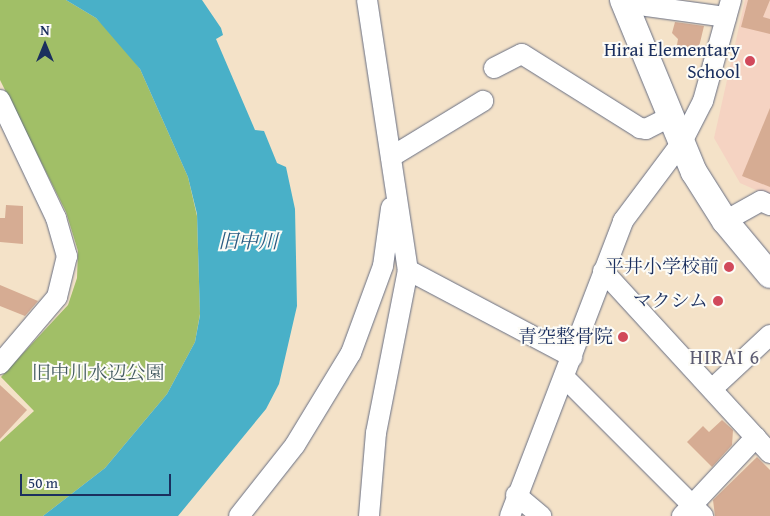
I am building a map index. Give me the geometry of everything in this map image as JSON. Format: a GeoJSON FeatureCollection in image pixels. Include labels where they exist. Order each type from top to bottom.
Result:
{"type":"FeatureCollection","features":[{"type":"Feature","properties":{"kind":"main road"},"geometry":{"type":"LineString","coordinates":[[624,1],[694,172],[725,222],[770,275]]}},
{"type":"Feature","properties":{"kind":"street"},"geometry":{"type":"LineString","coordinates":[[367,0],[391,157],[393,191],[408,270],[376,433],[368,516]]}},
{"type":"Feature","properties":{"kind":"street"},"geometry":{"type":"LineString","coordinates":[[510,516],[516,494],[572,357],[604,271],[633,203],[682,142],[703,101],[728,9],[624,1]]}},
{"type":"Feature","properties":{"kind":"street"},"geometry":{"type":"LineString","coordinates":[[494,68],[522,54],[640,128],[646,130],[671,116]]}},
{"type":"Feature","properties":{"kind":"street"},"geometry":{"type":"LineString","coordinates":[[0,100],[56,218],[67,256],[57,297],[0,364]]}},
{"type":"Feature","properties":{"kind":"street"},"geometry":{"type":"LineString","coordinates":[[391,157],[483,101]]}},
{"type":"Feature","properties":{"kind":"street"},"geometry":{"type":"LineString","coordinates":[[239,516],[295,445],[351,353],[383,266],[393,191]]}},
{"type":"Feature","properties":{"kind":"street"},"geometry":{"type":"LineString","coordinates":[[725,222],[761,201],[770,205]]}},
{"type":"Feature","properties":{"kind":"street"},"geometry":{"type":"LineString","coordinates":[[408,270],[572,357]]}},
{"type":"Feature","properties":{"kind":"street"},"geometry":{"type":"LineString","coordinates":[[604,271],[770,453]]}},
{"type":"Feature","properties":{"kind":"street"},"geometry":{"type":"LineString","coordinates":[[712,389],[770,335]]}},
{"type":"Feature","properties":{"kind":"street"},"geometry":{"type":"LineString","coordinates":[[564,377],[692,512],[756,437]]}},
{"type":"Feature","properties":{"kind":"street"},"geometry":{"type":"LineString","coordinates":[[516,494],[541,516]]}},
{"type":"Feature","properties":{"kind":"shaded area","name":"Hirai Elementary School"},"geometry":{"type":"Polygon","coordinates":[[[745,0],[770,0],[770,196],[740,183],[714,138],[745,0]]]}},
{"type":"Feature","properties":{"kind":"green space","name":"旧中川水辺公園"},"geometry":{"type":"Polygon","coordinates":[[[0,0],[66,0],[96,18],[124,47],[140,69],[188,177],[197,216],[200,314],[195,342],[167,394],[105,468],[43,516],[0,516],[0,442],[34,411],[1,377],[68,305],[77,278],[78,251],[66,212],[0,80],[0,0]]]}},
{"type":"Feature","properties":{"kind":"water","name":"旧中川"},"geometry":{"type":"Polygon","coordinates":[[[66,0],[202,0],[221,28],[223,35],[216,39],[255,130],[264,131],[277,163],[286,167],[295,209],[297,306],[279,384],[266,409],[178,516],[43,516],[105,468],[167,394],[195,342],[200,315],[197,214],[188,177],[140,69],[96,18],[66,0]]]}},
{"type":"Feature","properties":{"kind":"building"},"geometry":{"type":"Polygon","coordinates":[[[748,0],[770,0],[763,17],[770,19],[770,34],[741,27],[748,0]]]}},
{"type":"Feature","properties":{"kind":"building"},"geometry":{"type":"Polygon","coordinates":[[[675,22],[704,26],[698,51],[677,45],[678,39],[672,33],[675,22]]]}},
{"type":"Feature","properties":{"kind":"building"},"geometry":{"type":"Polygon","coordinates":[[[770,108],[770,187],[742,176],[770,108]]]}},
{"type":"Feature","properties":{"kind":"building"},"geometry":{"type":"Polygon","coordinates":[[[6,205],[23,206],[23,244],[0,242],[0,218],[5,218],[6,205]]]}},
{"type":"Feature","properties":{"kind":"building"},"geometry":{"type":"Polygon","coordinates":[[[0,285],[38,301],[25,316],[0,306],[0,285]]]}},
{"type":"Feature","properties":{"kind":"building"},"geometry":{"type":"Polygon","coordinates":[[[0,385],[27,410],[0,439],[0,385]]]}},
{"type":"Feature","properties":{"kind":"building"},"geometry":{"type":"Polygon","coordinates":[[[722,420],[733,430],[732,445],[712,467],[687,442],[703,426],[709,432],[722,420]]]}},
{"type":"Feature","properties":{"kind":"building"},"geometry":{"type":"Polygon","coordinates":[[[757,457],[770,470],[770,516],[715,516],[713,500],[757,457]]]}},
{"type":"Feature","properties":{"kind":"place","name":"Hirai Elementary School"},"geometry":{"type":"Point","coordinates":[750,61]}},
{"type":"Feature","properties":{"kind":"place","name":"平井小学校前"},"geometry":{"type":"Point","coordinates":[729,267]}},
{"type":"Feature","properties":{"kind":"place","name":"マクシム"},"geometry":{"type":"Point","coordinates":[718,301]}},
{"type":"Feature","properties":{"kind":"place","name":"青空整骨院"},"geometry":{"type":"Point","coordinates":[623,337]}},
{"type":"Feature","properties":{"kind":"district","name":"HIRAI 6"},"geometry":{"type":"Point","coordinates":[725,356]}}]}
